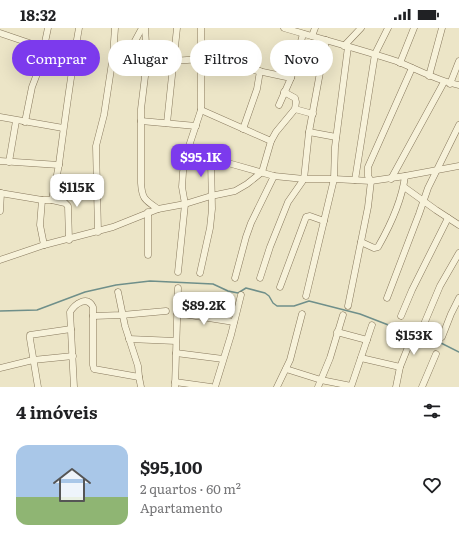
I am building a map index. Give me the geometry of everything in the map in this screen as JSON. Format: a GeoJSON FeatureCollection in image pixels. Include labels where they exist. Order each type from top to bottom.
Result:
{"type":"FeatureCollection","features":[{"type":"Feature","properties":{"kind":"street"},"geometry":{"type":"LineString","coordinates":[[46,40],[48,28]]}},
{"type":"Feature","properties":{"kind":"street"},"geometry":{"type":"LineString","coordinates":[[52,200],[68,104],[70,73],[79,28]]}},
{"type":"Feature","properties":{"kind":"street"},"geometry":{"type":"LineString","coordinates":[[114,40],[115,28]]}},
{"type":"Feature","properties":{"kind":"street"},"geometry":{"type":"LineString","coordinates":[[136,40],[142,28]]}},
{"type":"Feature","properties":{"kind":"street"},"geometry":{"type":"LineString","coordinates":[[145,28],[146,40]]}},
{"type":"Feature","properties":{"kind":"street"},"geometry":{"type":"LineString","coordinates":[[176,40],[177,28]]}},
{"type":"Feature","properties":{"kind":"street"},"geometry":{"type":"LineString","coordinates":[[201,28],[201,40]]}},
{"type":"Feature","properties":{"kind":"street"},"geometry":{"type":"LineString","coordinates":[[285,28],[326,40]]}},
{"type":"Feature","properties":{"kind":"street"},"geometry":{"type":"LineString","coordinates":[[312,36],[314,28]]}},
{"type":"Feature","properties":{"kind":"street"},"geometry":{"type":"LineString","coordinates":[[306,296],[334,179],[334,158],[346,47],[361,28]]}},
{"type":"Feature","properties":{"kind":"street"},"geometry":{"type":"LineString","coordinates":[[355,180],[374,54],[388,28]]}},
{"type":"Feature","properties":{"kind":"street"},"geometry":{"type":"LineString","coordinates":[[400,63],[414,28]]}},
{"type":"Feature","properties":{"kind":"street"},"geometry":{"type":"LineString","coordinates":[[429,76],[442,28]]}},
{"type":"Feature","properties":{"kind":"street"},"geometry":{"type":"LineString","coordinates":[[0,33],[21,40]]}},
{"type":"Feature","properties":{"kind":"street"},"geometry":{"type":"LineString","coordinates":[[279,105],[290,78],[303,34]]}},
{"type":"Feature","properties":{"kind":"street"},"geometry":{"type":"LineString","coordinates":[[333,42],[374,54],[400,63],[447,83],[459,86]]}},
{"type":"Feature","properties":{"kind":"street"},"geometry":{"type":"LineString","coordinates":[[391,178],[459,61]]}},
{"type":"Feature","properties":{"kind":"street"},"geometry":{"type":"LineString","coordinates":[[348,306],[368,207],[371,181],[368,176],[368,167],[412,68]]}},
{"type":"Feature","properties":{"kind":"street"},"geometry":{"type":"LineString","coordinates":[[262,71],[290,78]]}},
{"type":"Feature","properties":{"kind":"street"},"geometry":{"type":"LineString","coordinates":[[25,122],[32,87],[36,76]]}},
{"type":"Feature","properties":{"kind":"street"},"geometry":{"type":"LineString","coordinates":[[98,232],[96,146],[104,115],[110,76]]}},
{"type":"Feature","properties":{"kind":"street"},"geometry":{"type":"LineString","coordinates":[[145,76],[141,121],[142,193],[146,201],[158,209]]}},
{"type":"Feature","properties":{"kind":"street"},"geometry":{"type":"LineString","coordinates":[[167,123],[172,76]]}},
{"type":"Feature","properties":{"kind":"street"},"geometry":{"type":"LineString","coordinates":[[178,272],[185,204],[182,179],[186,155],[201,110],[201,76]]}},
{"type":"Feature","properties":{"kind":"street"},"geometry":{"type":"LineString","coordinates":[[243,129],[259,76]]}},
{"type":"Feature","properties":{"kind":"street"},"geometry":{"type":"LineString","coordinates":[[260,278],[285,208],[294,191],[304,179],[309,132],[320,76]]}},
{"type":"Feature","properties":{"kind":"street"},"geometry":{"type":"LineString","coordinates":[[0,260],[44,245],[98,232],[158,209],[185,204],[211,196],[235,191],[247,184],[262,172],[270,141],[295,109],[296,102],[294,98],[284,92]]}},
{"type":"Feature","properties":{"kind":"street"},"geometry":{"type":"LineString","coordinates":[[295,109],[313,114]]}},
{"type":"Feature","properties":{"kind":"street"},"geometry":{"type":"LineString","coordinates":[[201,110],[270,141]]}},
{"type":"Feature","properties":{"kind":"street"},"geometry":{"type":"LineString","coordinates":[[0,117],[63,128]]}},
{"type":"Feature","properties":{"kind":"street"},"geometry":{"type":"LineString","coordinates":[[9,162],[16,121]]}},
{"type":"Feature","properties":{"kind":"street"},"geometry":{"type":"LineString","coordinates":[[141,121],[196,126]]}},
{"type":"Feature","properties":{"kind":"street"},"geometry":{"type":"LineString","coordinates":[[387,298],[423,201],[459,125]]}},
{"type":"Feature","properties":{"kind":"street"},"geometry":{"type":"LineString","coordinates":[[309,132],[336,137]]}},
{"type":"Feature","properties":{"kind":"street"},"geometry":{"type":"LineString","coordinates":[[186,155],[211,159],[274,176],[304,179],[371,181],[437,171],[459,166]]}},
{"type":"Feature","properties":{"kind":"street"},"geometry":{"type":"LineString","coordinates":[[200,273],[210,228],[212,209],[211,159]]}},
{"type":"Feature","properties":{"kind":"street"},"geometry":{"type":"LineString","coordinates":[[0,161],[59,165]]}},
{"type":"Feature","properties":{"kind":"street"},"geometry":{"type":"LineString","coordinates":[[235,278],[244,242],[251,223],[274,176]]}},
{"type":"Feature","properties":{"kind":"street"},"geometry":{"type":"LineString","coordinates":[[361,242],[374,248],[378,246],[387,230],[404,187],[405,176]]}},
{"type":"Feature","properties":{"kind":"street"},"geometry":{"type":"LineString","coordinates":[[404,187],[459,224]]}},
{"type":"Feature","properties":{"kind":"street"},"geometry":{"type":"LineString","coordinates":[[0,211],[1,193],[65,203],[68,206],[69,240]]}},
{"type":"Feature","properties":{"kind":"street"},"geometry":{"type":"LineString","coordinates":[[42,200],[40,225],[44,245]]}},
{"type":"Feature","properties":{"kind":"street"},"geometry":{"type":"LineString","coordinates":[[148,212],[148,255]]}},
{"type":"Feature","properties":{"kind":"street"},"geometry":{"type":"LineString","coordinates":[[280,287],[306,217],[310,216],[324,221]]}},
{"type":"Feature","properties":{"kind":"street"},"geometry":{"type":"LineString","coordinates":[[401,316],[412,290],[448,218]]}},
{"type":"Feature","properties":{"kind":"street"},"geometry":{"type":"LineString","coordinates":[[424,324],[440,286],[459,254]]}},
{"type":"Feature","properties":{"kind":"street"},"geometry":{"type":"LineString","coordinates":[[178,288],[175,384],[211,387]]}},
{"type":"Feature","properties":{"kind":"street"},"geometry":{"type":"LineString","coordinates":[[118,292],[122,315],[138,366],[141,387]]}},
{"type":"Feature","properties":{"kind":"street"},"geometry":{"type":"LineString","coordinates":[[215,387],[241,295]]}},
{"type":"Feature","properties":{"kind":"street"},"geometry":{"type":"LineString","coordinates":[[442,337],[459,298]]}},
{"type":"Feature","properties":{"kind":"street"},"geometry":{"type":"LineString","coordinates":[[74,387],[70,312],[77,304],[84,300],[88,300],[93,307],[94,368],[139,377]]}},
{"type":"Feature","properties":{"kind":"street"},"geometry":{"type":"LineString","coordinates":[[93,316],[166,311]]}},
{"type":"Feature","properties":{"kind":"street"},"geometry":{"type":"LineString","coordinates":[[177,313],[234,322]]}},
{"type":"Feature","properties":{"kind":"street"},"geometry":{"type":"LineString","coordinates":[[277,387],[290,360],[302,314]]}},
{"type":"Feature","properties":{"kind":"street"},"geometry":{"type":"LineString","coordinates":[[318,387],[330,358],[342,315]]}},
{"type":"Feature","properties":{"kind":"street"},"geometry":{"type":"LineString","coordinates":[[286,369],[321,380],[351,387],[372,325]]}},
{"type":"Feature","properties":{"kind":"street"},"geometry":{"type":"LineString","coordinates":[[38,387],[30,334],[71,329]]}},
{"type":"Feature","properties":{"kind":"street"},"geometry":{"type":"LineString","coordinates":[[337,332],[367,340]]}},
{"type":"Feature","properties":{"kind":"street"},"geometry":{"type":"LineString","coordinates":[[396,387],[400,367],[412,337]]}},
{"type":"Feature","properties":{"kind":"street"},"geometry":{"type":"LineString","coordinates":[[130,339],[176,341]]}},
{"type":"Feature","properties":{"kind":"street"},"geometry":{"type":"LineString","coordinates":[[176,353],[223,359]]}},
{"type":"Feature","properties":{"kind":"street"},"geometry":{"type":"LineString","coordinates":[[422,387],[436,354]]}},
{"type":"Feature","properties":{"kind":"street"},"geometry":{"type":"LineString","coordinates":[[0,368],[33,360],[72,356]]}},
{"type":"Feature","properties":{"kind":"street"},"geometry":{"type":"LineString","coordinates":[[361,358],[400,367]]}},
{"type":"Feature","properties":{"kind":"waterway"},"geometry":{"type":"LineString","coordinates":[[0,311],[37,310],[85,292],[116,285],[150,281],[213,284],[228,291],[238,293],[246,288],[265,293],[277,306],[294,306],[309,301],[360,314],[411,335]]}},
{"type":"Feature","properties":{"kind":"waterway"},"geometry":{"type":"LineString","coordinates":[[414,336],[420,339],[437,341],[459,352]]}}]}
